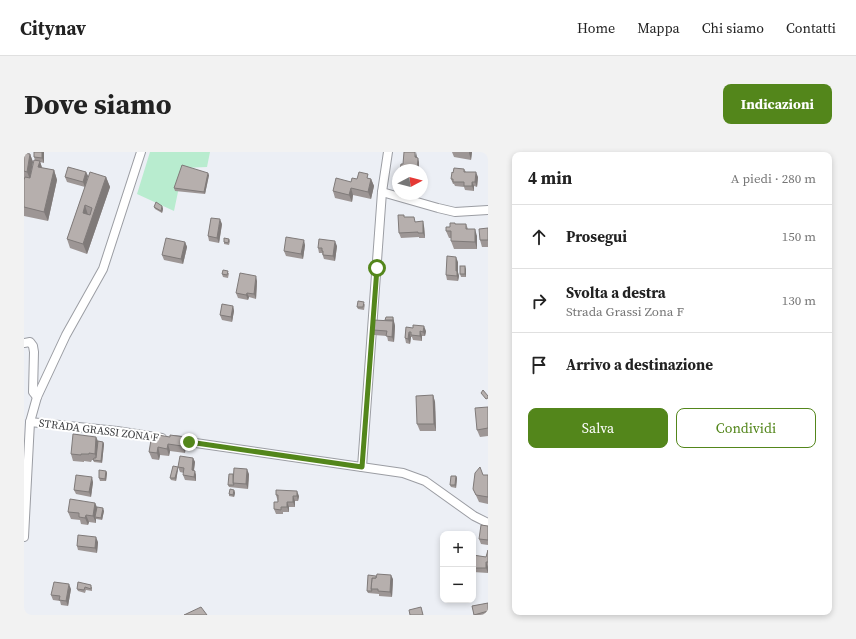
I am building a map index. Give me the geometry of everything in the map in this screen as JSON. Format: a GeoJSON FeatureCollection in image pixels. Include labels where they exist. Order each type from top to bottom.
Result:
{"type":"FeatureCollection","features":[{"type":"Feature","properties":{"kind":"street","name":"STRADA GRASSI ZONA F"},"geometry":{"type":"LineString","coordinates":[[24,537],[30,422],[37,397],[66,335],[103,269],[140,152]]}},
{"type":"Feature","properties":{"kind":"street"},"geometry":{"type":"LineString","coordinates":[[362,467],[382,192],[388,152]]}},
{"type":"Feature","properties":{"kind":"street"},"geometry":{"type":"LineString","coordinates":[[382,192],[455,212],[488,210]]}},
{"type":"Feature","properties":{"kind":"street"},"geometry":{"type":"LineString","coordinates":[[24,343],[30,342],[33,346],[33,392],[37,397]]}},
{"type":"Feature","properties":{"kind":"street","name":"STRADA GRASSI ZONA F"},"geometry":{"type":"LineString","coordinates":[[30,422],[117,431],[403,473],[425,481],[474,516],[488,523]]}},
{"type":"Feature","properties":{"kind":"green space"},"geometry":{"type":"Polygon","coordinates":[[[150,152],[210,152],[207,167],[183,168],[174,211],[137,194],[150,152]]]}},
{"type":"Feature","properties":{"kind":"building"},"geometry":{"type":"Polygon","coordinates":[[[34,152],[42,152],[42,158],[34,157],[34,152]]]}},
{"type":"Feature","properties":{"kind":"building"},"geometry":{"type":"Polygon","coordinates":[[[404,152],[415,152],[415,157],[418,158],[418,164],[403,164],[404,152]]]}},
{"type":"Feature","properties":{"kind":"building"},"geometry":{"type":"Polygon","coordinates":[[[24,153],[30,154],[27,172],[24,171],[24,153]]]}},
{"type":"Feature","properties":{"kind":"building"},"geometry":{"type":"Polygon","coordinates":[[[34,160],[40,161],[38,167],[54,170],[44,212],[24,207],[24,180],[25,177],[30,178],[34,160]]]}},
{"type":"Feature","properties":{"kind":"building"},"geometry":{"type":"Polygon","coordinates":[[[182,165],[208,173],[204,192],[174,188],[182,165]]]}},
{"type":"Feature","properties":{"kind":"building"},"geometry":{"type":"Polygon","coordinates":[[[68,167],[86,172],[83,182],[65,177],[68,167]]]}},
{"type":"Feature","properties":{"kind":"building"},"geometry":{"type":"Polygon","coordinates":[[[454,168],[464,169],[464,172],[476,172],[475,182],[472,182],[472,186],[464,186],[464,182],[453,182],[453,179],[451,179],[454,168]]]}},
{"type":"Feature","properties":{"kind":"building"},"geometry":{"type":"Polygon","coordinates":[[[90,172],[106,177],[83,244],[67,239],[90,172]],[[85,205],[83,213],[90,215],[92,208],[85,205]]]}},
{"type":"Feature","properties":{"kind":"building"},"geometry":{"type":"Polygon","coordinates":[[[359,172],[368,174],[367,178],[371,179],[368,192],[351,188],[349,195],[333,191],[336,178],[351,182],[352,178],[357,179],[359,172]]]}},
{"type":"Feature","properties":{"kind":"building"},"geometry":{"type":"Polygon","coordinates":[[[156,202],[162,206],[161,211],[154,207],[156,202]]]}},
{"type":"Feature","properties":{"kind":"building"},"geometry":{"type":"Polygon","coordinates":[[[398,215],[404,215],[404,217],[414,217],[415,222],[423,221],[423,233],[399,233],[398,215]]]}},
{"type":"Feature","properties":{"kind":"building"},"geometry":{"type":"Polygon","coordinates":[[[211,218],[220,219],[217,238],[208,236],[211,218]]]}},
{"type":"Feature","properties":{"kind":"building"},"geometry":{"type":"Polygon","coordinates":[[[450,223],[466,224],[466,229],[475,229],[475,242],[451,241],[451,231],[446,231],[446,227],[450,227],[450,223]]]}},
{"type":"Feature","properties":{"kind":"building"},"geometry":{"type":"Polygon","coordinates":[[[488,228],[488,240],[480,240],[479,229],[488,228]]]}},
{"type":"Feature","properties":{"kind":"building"},"geometry":{"type":"Polygon","coordinates":[[[286,237],[304,240],[301,254],[284,251],[286,237]]]}},
{"type":"Feature","properties":{"kind":"building"},"geometry":{"type":"Polygon","coordinates":[[[166,238],[185,242],[181,259],[162,255],[166,238]]]}},
{"type":"Feature","properties":{"kind":"building"},"geometry":{"type":"Polygon","coordinates":[[[224,238],[229,239],[228,243],[224,242],[224,238]]]}},
{"type":"Feature","properties":{"kind":"building"},"geometry":{"type":"Polygon","coordinates":[[[319,239],[335,241],[333,256],[323,255],[322,248],[318,248],[319,239]]]}},
{"type":"Feature","properties":{"kind":"building"},"geometry":{"type":"Polygon","coordinates":[[[447,256],[456,257],[457,276],[446,275],[447,256]]]}},
{"type":"Feature","properties":{"kind":"building"},"geometry":{"type":"Polygon","coordinates":[[[460,266],[465,266],[465,274],[460,274],[460,266]]]}},
{"type":"Feature","properties":{"kind":"building"},"geometry":{"type":"Polygon","coordinates":[[[223,270],[228,271],[227,275],[222,274],[223,270]]]}},
{"type":"Feature","properties":{"kind":"building"},"geometry":{"type":"Polygon","coordinates":[[[240,273],[256,276],[254,294],[247,293],[246,295],[236,293],[240,273]]]}},
{"type":"Feature","properties":{"kind":"building"},"geometry":{"type":"Polygon","coordinates":[[[358,301],[364,302],[363,307],[357,307],[358,301]]]}},
{"type":"Feature","properties":{"kind":"building"},"geometry":{"type":"Polygon","coordinates":[[[222,304],[233,306],[231,317],[220,315],[222,304]]]}},
{"type":"Feature","properties":{"kind":"building"},"geometry":{"type":"Polygon","coordinates":[[[386,317],[393,317],[393,320],[385,320],[386,317]]]}},
{"type":"Feature","properties":{"kind":"building"},"geometry":{"type":"Polygon","coordinates":[[[373,320],[393,321],[392,337],[386,336],[387,331],[373,330],[373,320]]]}},
{"type":"Feature","properties":{"kind":"building"},"geometry":{"type":"Polygon","coordinates":[[[413,325],[424,326],[423,332],[420,331],[420,336],[411,335],[411,332],[409,332],[408,339],[405,338],[406,327],[413,328],[413,325]]]}},
{"type":"Feature","properties":{"kind":"building"},"geometry":{"type":"Polygon","coordinates":[[[483,390],[488,396],[486,399],[481,393],[483,390]]]}},
{"type":"Feature","properties":{"kind":"building"},"geometry":{"type":"Polygon","coordinates":[[[433,395],[434,424],[417,424],[416,396],[433,395]]]}},
{"type":"Feature","properties":{"kind":"building"},"geometry":{"type":"Polygon","coordinates":[[[488,407],[488,428],[477,430],[475,408],[488,407]]]}},
{"type":"Feature","properties":{"kind":"building"},"geometry":{"type":"Polygon","coordinates":[[[73,434],[96,437],[95,454],[71,454],[73,434]]]}},
{"type":"Feature","properties":{"kind":"building"},"geometry":{"type":"Polygon","coordinates":[[[152,434],[170,437],[170,435],[184,437],[182,446],[168,444],[167,449],[158,447],[157,453],[149,452],[152,434]]]}},
{"type":"Feature","properties":{"kind":"building"},"geometry":{"type":"Polygon","coordinates":[[[98,441],[103,442],[101,461],[93,460],[96,458],[98,441]]]}},
{"type":"Feature","properties":{"kind":"building"},"geometry":{"type":"Polygon","coordinates":[[[180,456],[193,458],[192,470],[195,471],[194,477],[183,475],[184,468],[178,467],[180,456]]]}},
{"type":"Feature","properties":{"kind":"building"},"geometry":{"type":"Polygon","coordinates":[[[173,466],[178,467],[175,478],[170,478],[173,466]]]}},
{"type":"Feature","properties":{"kind":"building"},"geometry":{"type":"Polygon","coordinates":[[[480,467],[483,475],[488,475],[488,497],[476,495],[473,489],[475,473],[480,467]]]}},
{"type":"Feature","properties":{"kind":"building"},"geometry":{"type":"Polygon","coordinates":[[[234,468],[247,469],[246,484],[233,483],[234,468]]]}},
{"type":"Feature","properties":{"kind":"building"},"geometry":{"type":"Polygon","coordinates":[[[99,470],[106,471],[105,479],[99,478],[99,470]]]}},
{"type":"Feature","properties":{"kind":"building"},"geometry":{"type":"Polygon","coordinates":[[[229,474],[233,474],[234,485],[228,485],[229,474]]]}},
{"type":"Feature","properties":{"kind":"building"},"geometry":{"type":"Polygon","coordinates":[[[76,475],[92,477],[89,492],[74,490],[76,475]]]}},
{"type":"Feature","properties":{"kind":"building"},"geometry":{"type":"Polygon","coordinates":[[[451,476],[456,476],[455,485],[450,485],[451,476]]]}},
{"type":"Feature","properties":{"kind":"building"},"geometry":{"type":"Polygon","coordinates":[[[230,489],[234,490],[233,495],[229,494],[230,489]]]}},
{"type":"Feature","properties":{"kind":"building"},"geometry":{"type":"Polygon","coordinates":[[[276,490],[297,491],[297,496],[293,496],[293,502],[287,502],[287,507],[281,507],[281,510],[274,509],[274,502],[278,502],[276,490]]]}},
{"type":"Feature","properties":{"kind":"building"},"geometry":{"type":"Polygon","coordinates":[[[70,499],[95,503],[93,516],[86,515],[85,518],[79,517],[79,513],[68,512],[70,499]]]}},
{"type":"Feature","properties":{"kind":"building"},"geometry":{"type":"Polygon","coordinates":[[[97,507],[103,508],[101,518],[95,517],[97,507]]]}},
{"type":"Feature","properties":{"kind":"building"},"geometry":{"type":"Polygon","coordinates":[[[481,525],[488,526],[488,540],[479,539],[481,525]]]}},
{"type":"Feature","properties":{"kind":"building"},"geometry":{"type":"Polygon","coordinates":[[[78,535],[96,537],[95,548],[77,546],[78,535]]]}},
{"type":"Feature","properties":{"kind":"building"},"geometry":{"type":"Polygon","coordinates":[[[488,550],[488,562],[486,562],[486,568],[476,568],[476,555],[486,557],[488,550]]]}},
{"type":"Feature","properties":{"kind":"building"},"geometry":{"type":"Polygon","coordinates":[[[377,574],[391,575],[390,592],[371,589],[372,578],[376,578],[377,574]]]}},
{"type":"Feature","properties":{"kind":"building"},"geometry":{"type":"Polygon","coordinates":[[[368,575],[376,576],[376,578],[372,578],[372,591],[367,591],[368,575]]]}},
{"type":"Feature","properties":{"kind":"building"},"geometry":{"type":"Polygon","coordinates":[[[54,582],[69,584],[66,601],[59,600],[60,596],[51,595],[54,582]]]}},
{"type":"Feature","properties":{"kind":"building"},"geometry":{"type":"Polygon","coordinates":[[[78,582],[91,585],[91,589],[85,587],[84,590],[77,589],[78,582]]]}},
{"type":"Feature","properties":{"kind":"building"},"geometry":{"type":"Polygon","coordinates":[[[488,603],[488,611],[474,615],[472,606],[488,603]]]}},
{"type":"Feature","properties":{"kind":"building"},"geometry":{"type":"Polygon","coordinates":[[[201,607],[207,615],[184,615],[201,607]]]}},
{"type":"Feature","properties":{"kind":"building"},"geometry":{"type":"Polygon","coordinates":[[[421,607],[423,615],[410,615],[409,610],[421,607]]]}},
{"type":"Feature","properties":{"kind":"route"},"geometry":{"type":"LineString","coordinates":[[189,442],[362,467],[377,268]]}}]}
